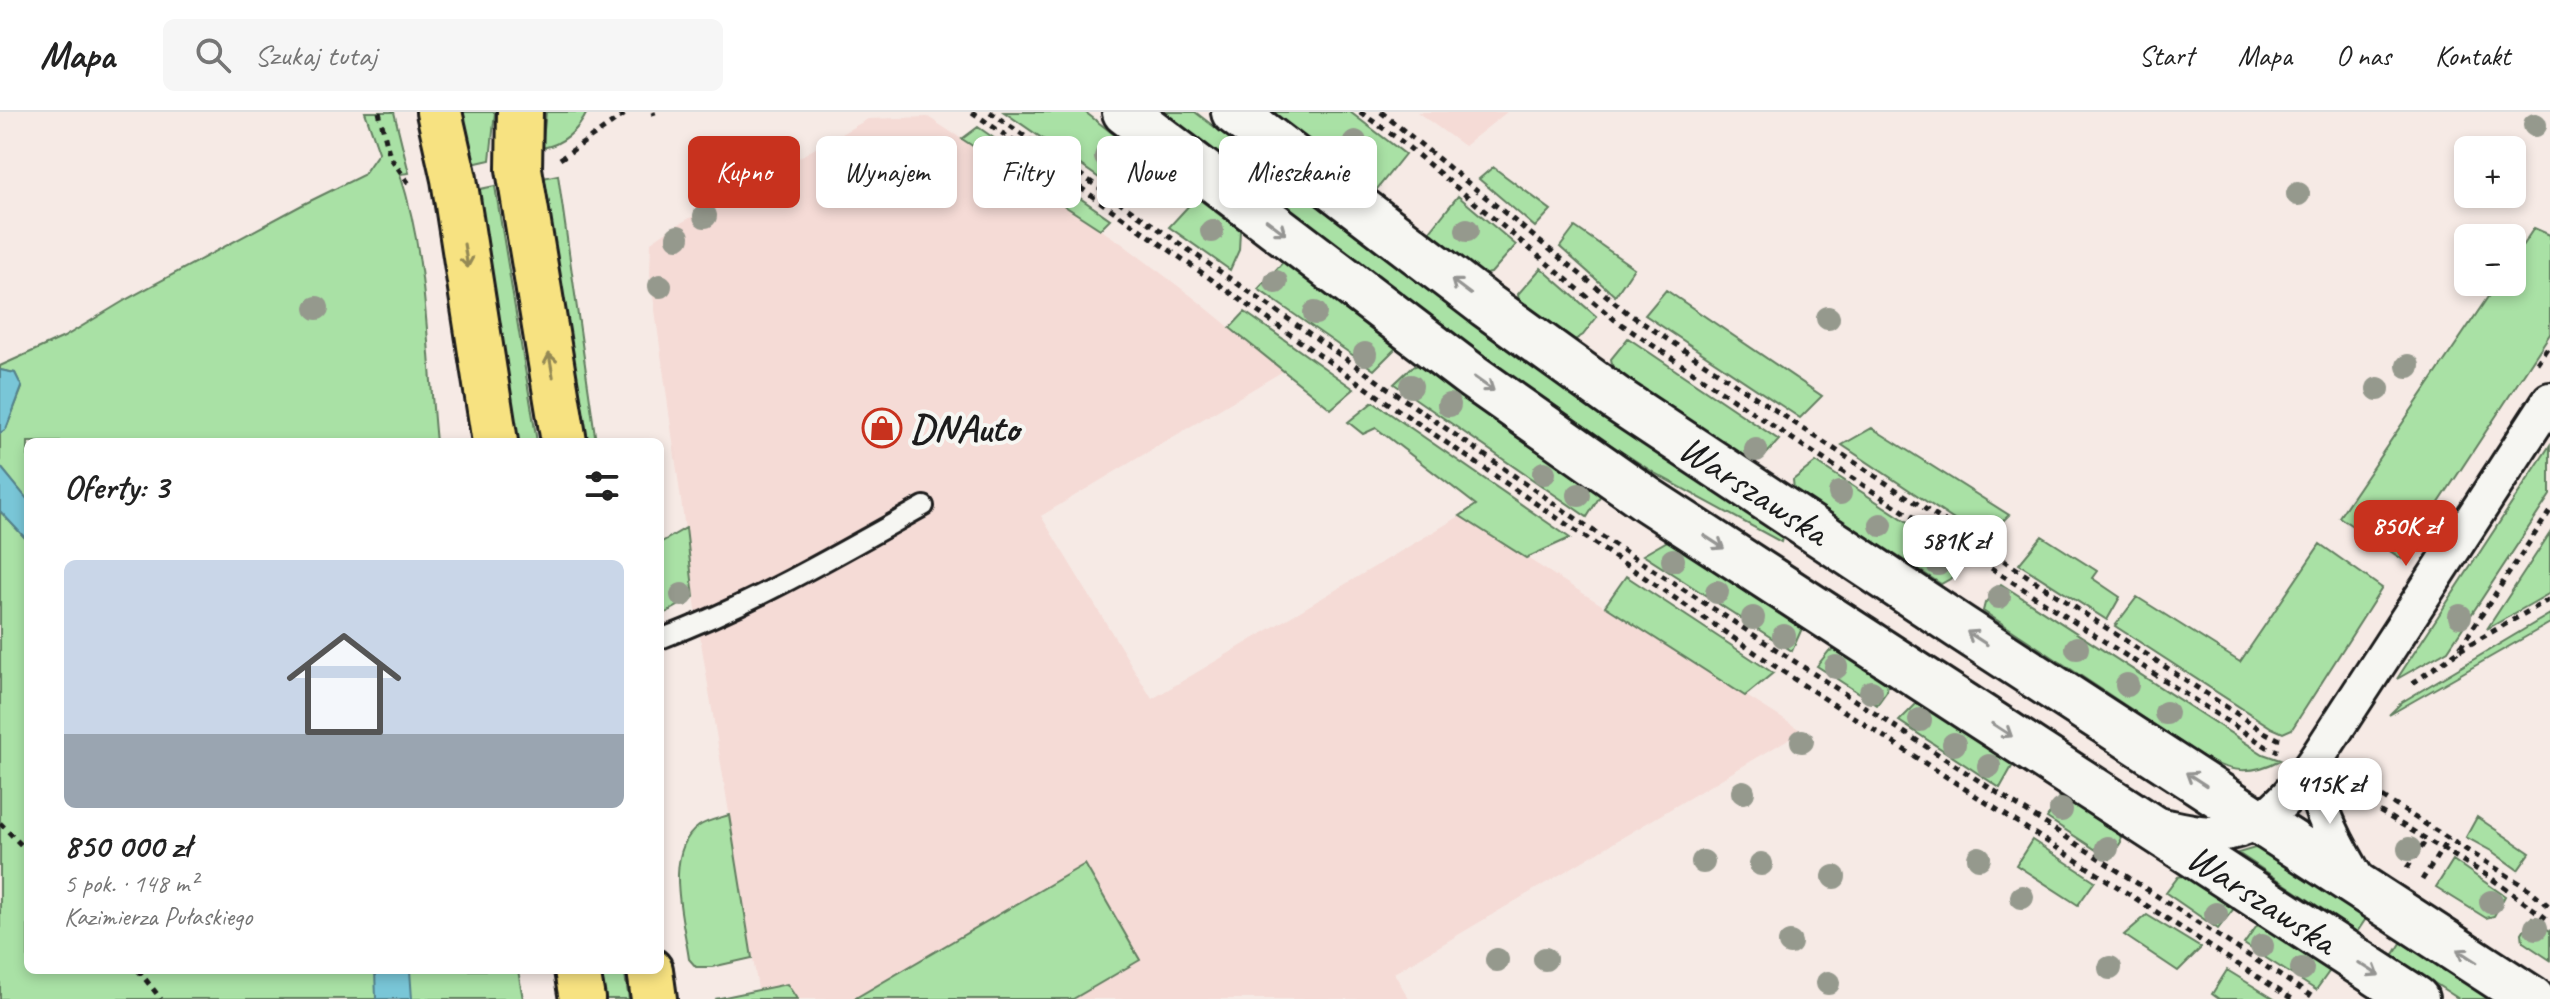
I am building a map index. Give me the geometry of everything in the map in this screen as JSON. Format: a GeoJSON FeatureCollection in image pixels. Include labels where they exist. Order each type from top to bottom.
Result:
{"type":"FeatureCollection","features":[{"type":"Feature","properties":{"kind":"main road"},"geometry":{"type":"LineString","coordinates":[[439,112],[454,179],[494,438]]}},
{"type":"Feature","properties":{"kind":"main road"},"geometry":{"type":"LineString","coordinates":[[520,112],[521,182],[563,438]]}},
{"type":"Feature","properties":{"kind":"main road","name":"Warszawska"},"geometry":{"type":"LineString","coordinates":[[1125,112],[1473,377],[1648,500],[2416,999]]}},
{"type":"Feature","properties":{"kind":"main road","name":"Warszawska"},"geometry":{"type":"LineString","coordinates":[[1234,112],[1486,305],[1615,398],[1960,627],[2532,999]]}},
{"type":"Feature","properties":{"kind":"main road"},"geometry":{"type":"LineString","coordinates":[[578,974],[582,999]]}},
{"type":"Feature","properties":{"kind":"main road"},"geometry":{"type":"LineString","coordinates":[[651,974],[654,999]]}},
{"type":"Feature","properties":{"kind":"street"},"geometry":{"type":"LineString","coordinates":[[2146,823],[2211,834],[2242,831],[2261,821],[2287,797],[2314,762],[2550,400]]}},
{"type":"Feature","properties":{"kind":"street"},"geometry":{"type":"LineString","coordinates":[[2314,762],[2318,803],[2328,830],[2362,888]]}},
{"type":"Feature","properties":{"kind":"lane"},"geometry":{"type":"LineString","coordinates":[[664,637],[814,568],[924,506]]}},
{"type":"Feature","properties":{"kind":"path"},"geometry":{"type":"LineString","coordinates":[[379,112],[390,157],[409,185],[415,187]]}},
{"type":"Feature","properties":{"kind":"path"},"geometry":{"type":"LineString","coordinates":[[552,165],[628,112]]}},
{"type":"Feature","properties":{"kind":"path"},"geometry":{"type":"LineString","coordinates":[[972,112],[1391,405],[1791,677],[2292,999]]}},
{"type":"Feature","properties":{"kind":"path"},"geometry":{"type":"LineString","coordinates":[[990,112],[1601,536],[2316,999]]}},
{"type":"Feature","properties":{"kind":"path"},"geometry":{"type":"LineString","coordinates":[[1360,112],[1401,141],[1582,294],[1637,335],[2267,747],[2349,777],[2502,872],[2550,907]]}},
{"type":"Feature","properties":{"kind":"path"},"geometry":{"type":"LineString","coordinates":[[1381,112],[1629,314],[2266,733],[2278,739],[2293,740],[2314,762],[2488,876],[2550,921]]}},
{"type":"Feature","properties":{"kind":"path"},"geometry":{"type":"LineString","coordinates":[[2457,652],[2550,511]]}},
{"type":"Feature","properties":{"kind":"path"},"geometry":{"type":"LineString","coordinates":[[2402,690],[2457,652],[2550,599]]}},
{"type":"Feature","properties":{"kind":"path"},"geometry":{"type":"LineString","coordinates":[[2349,777],[2352,765]]}},
{"type":"Feature","properties":{"kind":"path"},"geometry":{"type":"LineString","coordinates":[[0,823],[24,848]]}},
{"type":"Feature","properties":{"kind":"path"},"geometry":{"type":"LineString","coordinates":[[141,974],[161,999]]}},
{"type":"Feature","properties":{"kind":"shaded area"},"geometry":{"type":"Polygon","coordinates":[[[1417,112],[1507,112],[1464,146],[1417,112]]]}},
{"type":"Feature","properties":{"kind":"shaded area"},"geometry":{"type":"Polygon","coordinates":[[[928,117],[973,146],[973,208],[1067,208],[1121,243],[1194,298],[1283,371],[1041,516],[1152,699],[1460,516],[1802,731],[1394,973],[1409,999],[797,999],[786,984],[758,989],[698,624],[650,274],[651,242],[708,208],[800,208],[800,157],[816,148],[816,208],[957,208],[957,136],[837,136],[868,119],[928,117]]]}},
{"type":"Feature","properties":{"kind":"green space"},"geometry":{"type":"Polygon","coordinates":[[[365,112],[394,112],[409,173],[400,174],[421,273],[436,438],[24,438],[24,495],[0,466],[0,433],[6,429],[22,388],[15,373],[0,370],[0,366],[64,337],[127,299],[363,175],[379,152],[365,112]]]}},
{"type":"Feature","properties":{"kind":"green space"},"geometry":{"type":"Polygon","coordinates":[[[459,112],[495,112],[490,160],[472,164],[459,112]]]}},
{"type":"Feature","properties":{"kind":"green space"},"geometry":{"type":"Polygon","coordinates":[[[546,112],[587,112],[569,136],[542,148],[546,112]]]}},
{"type":"Feature","properties":{"kind":"green space"},"geometry":{"type":"Polygon","coordinates":[[[1004,112],[1085,112],[1116,136],[1097,136],[1097,176],[1081,165],[1081,136],[1039,136],[1004,112]]]}},
{"type":"Feature","properties":{"kind":"green space"},"geometry":{"type":"Polygon","coordinates":[[[1159,112],[1195,112],[1226,136],[1219,136],[1219,157],[1203,145],[1203,136],[1191,136],[1159,112]]]}},
{"type":"Feature","properties":{"kind":"green space"},"geometry":{"type":"Polygon","coordinates":[[[1267,112],[1350,112],[1405,154],[1377,189],[1377,136],[1298,136],[1267,112]]]}},
{"type":"Feature","properties":{"kind":"green space"},"geometry":{"type":"Polygon","coordinates":[[[978,127],[991,136],[973,136],[973,146],[962,139],[978,127]]]}},
{"type":"Feature","properties":{"kind":"green space"},"geometry":{"type":"Polygon","coordinates":[[[1493,167],[1551,210],[1535,227],[1479,179],[1493,167]]]}},
{"type":"Feature","properties":{"kind":"green space"},"geometry":{"type":"Polygon","coordinates":[[[558,175],[595,438],[586,438],[543,178],[558,175]]]}},
{"type":"Feature","properties":{"kind":"green space"},"geometry":{"type":"Polygon","coordinates":[[[495,186],[536,438],[515,438],[475,190],[495,186]]]}},
{"type":"Feature","properties":{"kind":"green space"},"geometry":{"type":"Polygon","coordinates":[[[1458,196],[1516,245],[1491,273],[1481,275],[1427,235],[1458,196]]]}},
{"type":"Feature","properties":{"kind":"green space"},"geometry":{"type":"Polygon","coordinates":[[[1081,199],[1110,219],[1100,229],[1068,208],[1081,208],[1081,199]]]}},
{"type":"Feature","properties":{"kind":"green space"},"geometry":{"type":"Polygon","coordinates":[[[1203,202],[1240,230],[1239,250],[1230,270],[1169,227],[1187,208],[1203,208],[1203,202]]]}},
{"type":"Feature","properties":{"kind":"green space"},"geometry":{"type":"Polygon","coordinates":[[[1287,208],[1320,208],[1539,371],[1783,535],[1781,542],[1656,474],[1506,373],[1287,208]]]}},
{"type":"Feature","properties":{"kind":"green space"},"geometry":{"type":"Polygon","coordinates":[[[1575,227],[1634,268],[1615,296],[1560,247],[1575,227]]]}},
{"type":"Feature","properties":{"kind":"green space"},"geometry":{"type":"Polygon","coordinates":[[[2534,228],[2550,235],[2550,334],[2402,559],[2339,517],[2489,296],[2526,296],[2526,240],[2534,228]]]}},
{"type":"Feature","properties":{"kind":"green space"},"geometry":{"type":"Polygon","coordinates":[[[1284,261],[1397,347],[1374,370],[1258,289],[1284,261]]]}},
{"type":"Feature","properties":{"kind":"green space"},"geometry":{"type":"Polygon","coordinates":[[[1541,268],[1597,317],[1583,335],[1573,341],[1519,302],[1518,294],[1541,268]]]}},
{"type":"Feature","properties":{"kind":"green space"},"geometry":{"type":"Polygon","coordinates":[[[1666,290],[1822,396],[1800,418],[1645,315],[1666,290]]]}},
{"type":"Feature","properties":{"kind":"green space"},"geometry":{"type":"Polygon","coordinates":[[[1245,312],[1354,389],[1331,409],[1230,328],[1245,312]]]}},
{"type":"Feature","properties":{"kind":"green space"},"geometry":{"type":"Polygon","coordinates":[[[1628,338],[1779,440],[1763,458],[1752,462],[1613,369],[1611,359],[1628,338]]]}},
{"type":"Feature","properties":{"kind":"green space"},"geometry":{"type":"Polygon","coordinates":[[[1422,364],[1602,493],[1587,517],[1394,384],[1412,367],[1422,364]]]}},
{"type":"Feature","properties":{"kind":"green space"},"geometry":{"type":"Polygon","coordinates":[[[1373,402],[1570,538],[1526,558],[1460,516],[1476,505],[1376,428],[1363,434],[1348,422],[1373,402]]]}},
{"type":"Feature","properties":{"kind":"green space"},"geometry":{"type":"Polygon","coordinates":[[[1872,428],[2009,515],[1984,540],[1842,445],[1872,428]]]}},
{"type":"Feature","properties":{"kind":"green space"},"geometry":{"type":"Polygon","coordinates":[[[2550,445],[2550,495],[2448,650],[2397,679],[2550,445]]]}},
{"type":"Feature","properties":{"kind":"green space"},"geometry":{"type":"Polygon","coordinates":[[[1816,462],[1967,561],[1941,584],[1794,490],[1793,480],[1816,462]]]}},
{"type":"Feature","properties":{"kind":"green space"},"geometry":{"type":"Polygon","coordinates":[[[0,511],[24,537],[24,974],[519,974],[523,999],[0,999],[0,511]]]}},
{"type":"Feature","properties":{"kind":"green space"},"geometry":{"type":"Polygon","coordinates":[[[686,528],[694,597],[664,614],[664,541],[686,528]]]}},
{"type":"Feature","properties":{"kind":"green space"},"geometry":{"type":"Polygon","coordinates":[[[2550,533],[2550,593],[2487,629],[2550,533]]]}},
{"type":"Feature","properties":{"kind":"green space"},"geometry":{"type":"Polygon","coordinates":[[[2042,536],[2097,571],[2092,578],[2120,597],[2107,620],[2019,564],[2042,536]]]}},
{"type":"Feature","properties":{"kind":"green space"},"geometry":{"type":"Polygon","coordinates":[[[1671,539],[1803,626],[1792,651],[1643,555],[1671,539]]]}},
{"type":"Feature","properties":{"kind":"green space"},"geometry":{"type":"Polygon","coordinates":[[[2320,544],[2382,588],[2292,729],[2283,733],[2115,626],[2137,597],[2240,662],[2320,544]]]}},
{"type":"Feature","properties":{"kind":"green space"},"geometry":{"type":"Polygon","coordinates":[[[1626,576],[1773,673],[1745,696],[1605,606],[1626,576]]]}},
{"type":"Feature","properties":{"kind":"green space"},"geometry":{"type":"Polygon","coordinates":[[[2001,584],[2263,754],[2280,760],[2260,768],[2241,770],[2203,757],[1983,611],[1985,603],[2001,584]]]}},
{"type":"Feature","properties":{"kind":"green space"},"geometry":{"type":"Polygon","coordinates":[[[2550,614],[2550,623],[2389,715],[2402,702],[2550,614]]]}},
{"type":"Feature","properties":{"kind":"green space"},"geometry":{"type":"Polygon","coordinates":[[[1838,649],[1888,682],[1887,691],[1877,705],[1817,666],[1829,651],[1838,649]]]}},
{"type":"Feature","properties":{"kind":"green space"},"geometry":{"type":"Polygon","coordinates":[[[1919,701],[2014,763],[2000,788],[1899,721],[1919,701]]]}},
{"type":"Feature","properties":{"kind":"green space"},"geometry":{"type":"Polygon","coordinates":[[[2062,794],[2120,832],[2121,842],[2110,859],[2047,818],[2062,794]]]}},
{"type":"Feature","properties":{"kind":"green space"},"geometry":{"type":"Polygon","coordinates":[[[729,815],[752,958],[712,967],[696,967],[689,959],[680,907],[678,869],[681,852],[699,826],[729,815]]]}},
{"type":"Feature","properties":{"kind":"green space"},"geometry":{"type":"Polygon","coordinates":[[[2477,817],[2530,853],[2518,870],[2466,837],[2477,817]]]}},
{"type":"Feature","properties":{"kind":"green space"},"geometry":{"type":"Polygon","coordinates":[[[2032,840],[2095,881],[2078,905],[2016,865],[2032,840]]]}},
{"type":"Feature","properties":{"kind":"green space"},"geometry":{"type":"Polygon","coordinates":[[[2255,848],[2265,849],[2367,917],[2357,932],[2238,853],[2255,848]]]}},
{"type":"Feature","properties":{"kind":"green space"},"geometry":{"type":"Polygon","coordinates":[[[2453,860],[2505,896],[2494,916],[2486,918],[2436,887],[2453,860]]]}},
{"type":"Feature","properties":{"kind":"green space"},"geometry":{"type":"Polygon","coordinates":[[[1085,864],[1140,960],[1073,999],[854,999],[1085,864]]]}},
{"type":"Feature","properties":{"kind":"green space"},"geometry":{"type":"Polygon","coordinates":[[[2187,875],[2235,907],[2218,929],[2166,893],[2178,877],[2187,875]]]}},
{"type":"Feature","properties":{"kind":"green space"},"geometry":{"type":"Polygon","coordinates":[[[2147,915],[2201,948],[2178,971],[2124,935],[2147,915]]]}},
{"type":"Feature","properties":{"kind":"green space"},"geometry":{"type":"Polygon","coordinates":[[[2532,917],[2550,931],[2550,960],[2523,942],[2522,933],[2532,917]]]}},
{"type":"Feature","properties":{"kind":"green space"},"geometry":{"type":"Polygon","coordinates":[[[2259,923],[2331,969],[2316,990],[2244,944],[2259,923]]]}},
{"type":"Feature","properties":{"kind":"green space"},"geometry":{"type":"Polygon","coordinates":[[[2403,940],[2493,999],[2459,999],[2393,956],[2403,940]]]}},
{"type":"Feature","properties":{"kind":"green space"},"geometry":{"type":"Polygon","coordinates":[[[2227,970],[2274,999],[2219,999],[2212,994],[2227,970]]]}},
{"type":"Feature","properties":{"kind":"green space"},"geometry":{"type":"Polygon","coordinates":[[[602,974],[625,974],[629,999],[606,999],[602,974]]]}},
{"type":"Feature","properties":{"kind":"green space"},"geometry":{"type":"Polygon","coordinates":[[[787,984],[797,999],[715,999],[787,984]]]}},
{"type":"Feature","properties":{"kind":"water"},"geometry":{"type":"Polygon","coordinates":[[[0,370],[15,373],[22,387],[6,429],[0,433],[0,370]]]}},
{"type":"Feature","properties":{"kind":"water"},"geometry":{"type":"Polygon","coordinates":[[[0,466],[24,495],[24,537],[0,511],[0,466]]]}},
{"type":"Feature","properties":{"kind":"water"},"geometry":{"type":"Polygon","coordinates":[[[375,974],[410,974],[412,999],[376,999],[375,974]]]}},
{"type":"Feature","properties":{"kind":"place","name":"DNAuto"},"geometry":{"type":"Point","coordinates":[882,428]}}]}
